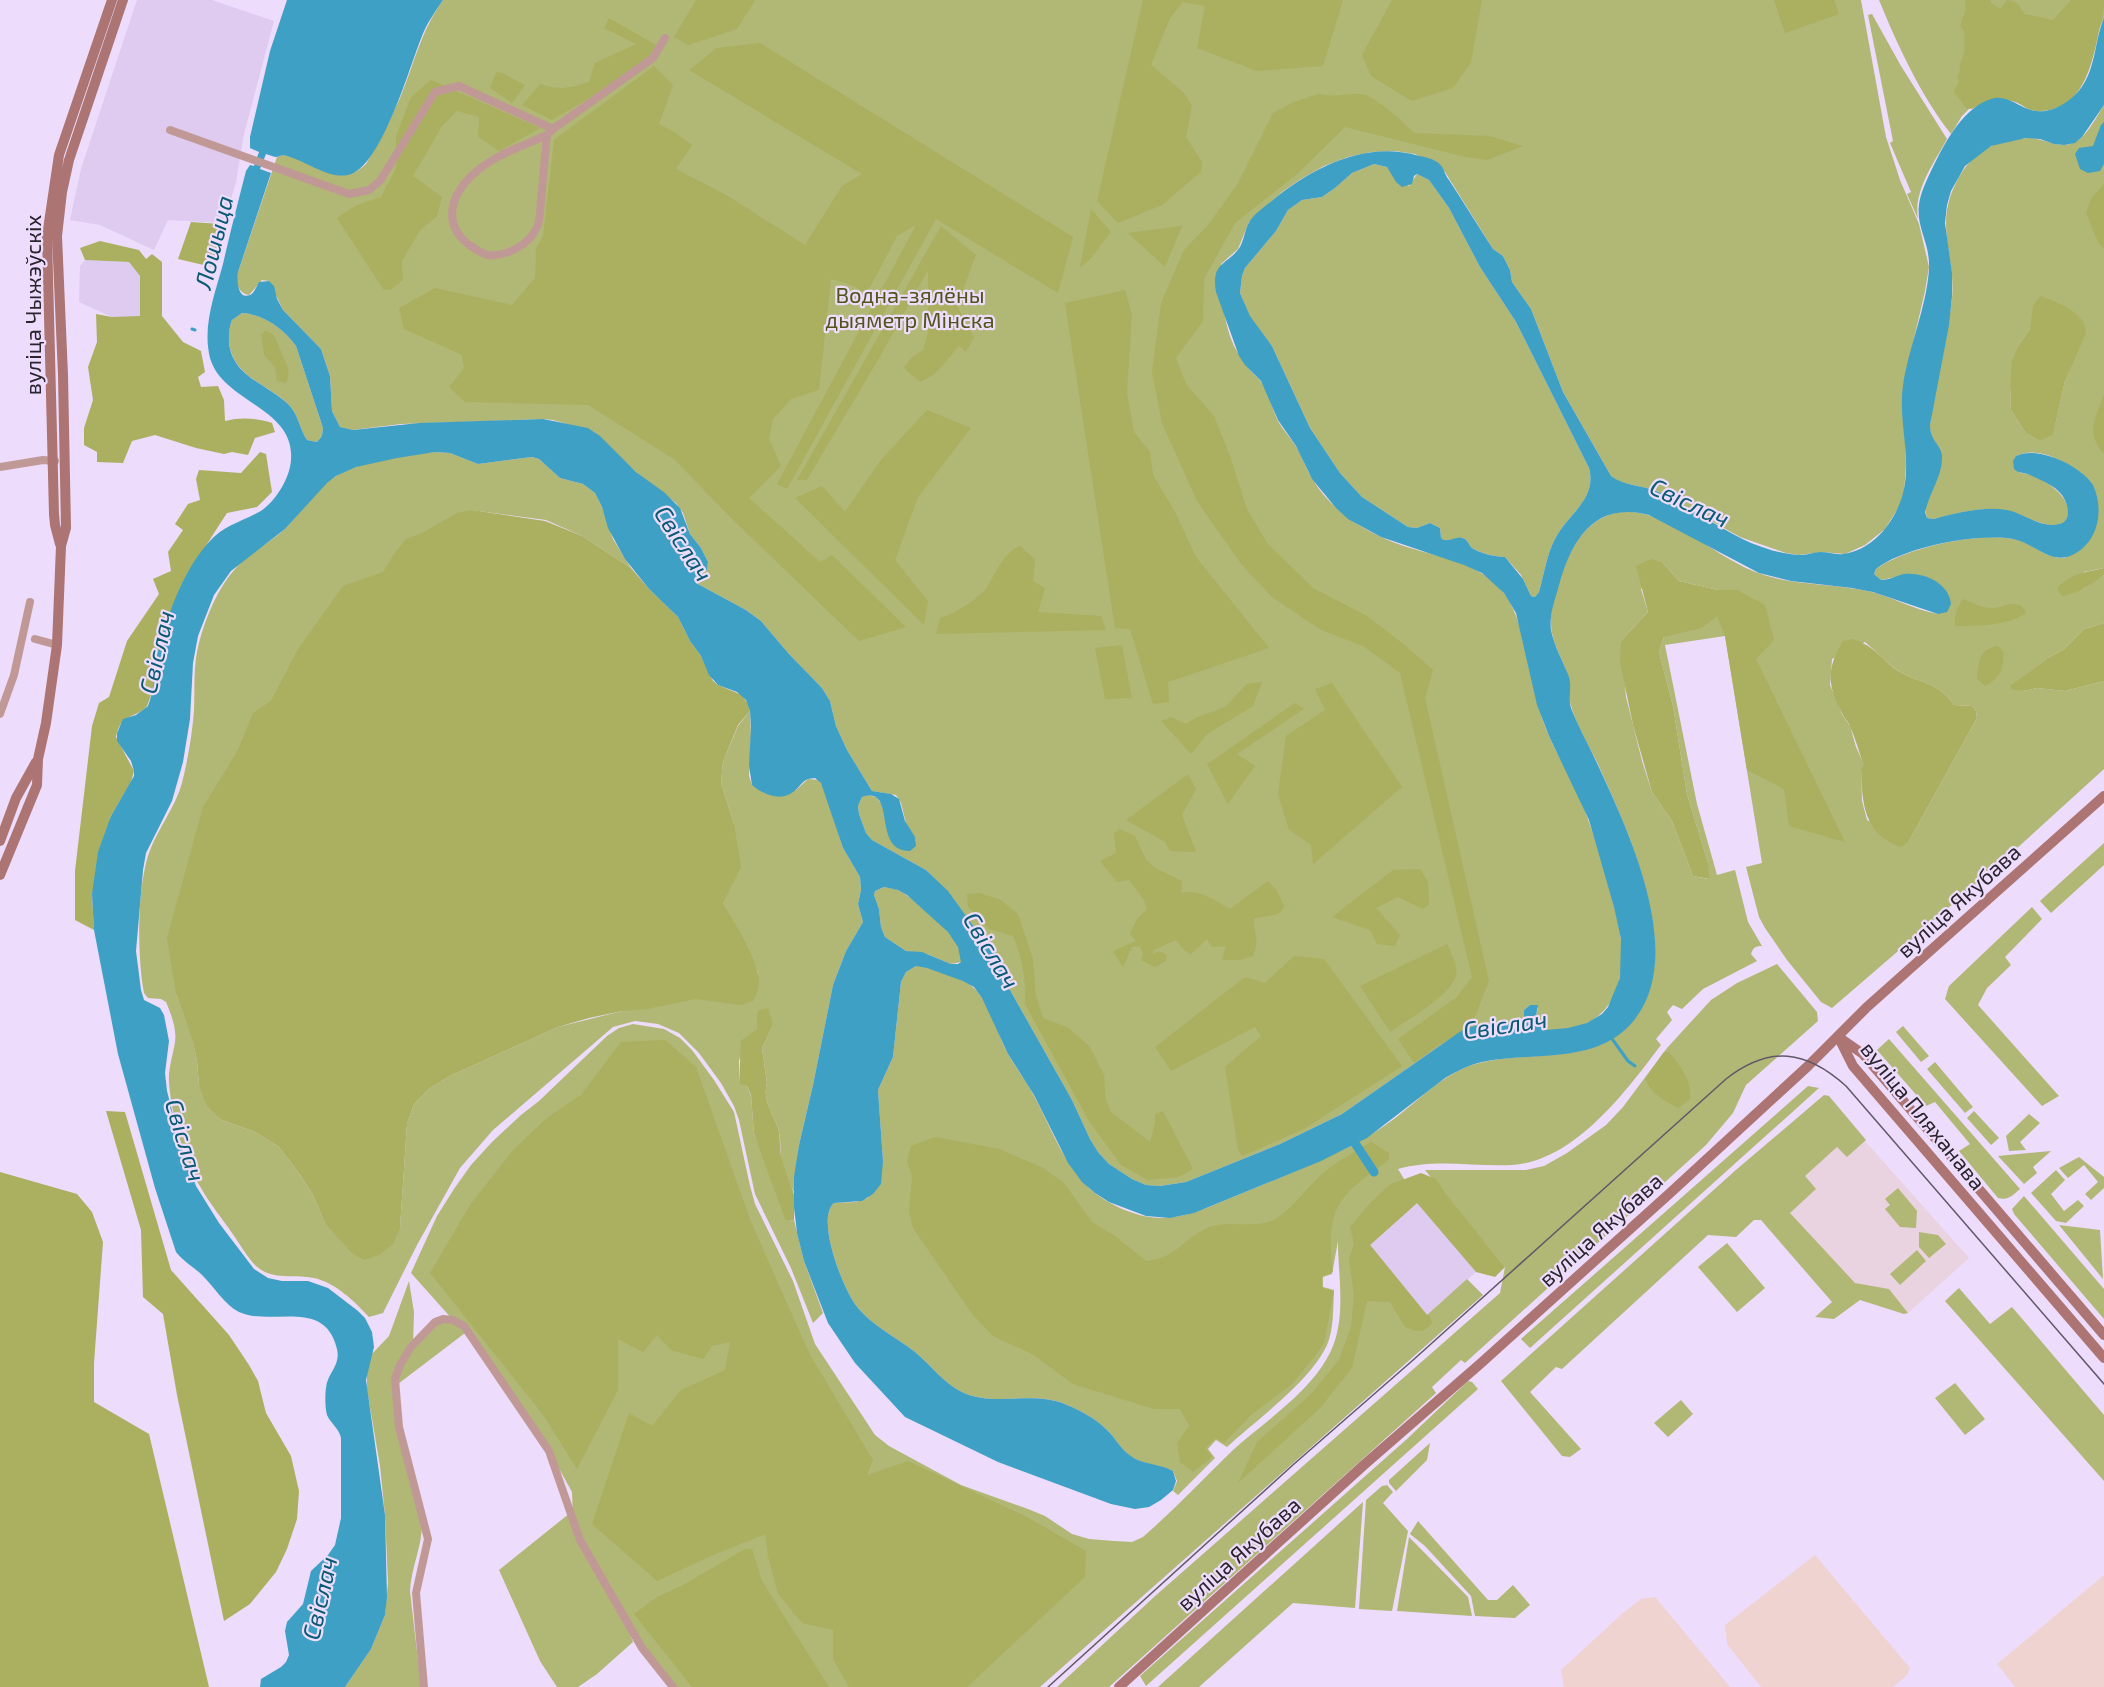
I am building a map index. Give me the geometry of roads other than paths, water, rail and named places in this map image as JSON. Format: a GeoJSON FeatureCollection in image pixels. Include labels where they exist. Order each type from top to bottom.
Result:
{"type":"FeatureCollection","features":[{"type":"Feature","properties":{"kind":"street","name":"вуліца Чыжэўскіх"},"geometry":{"type":"LineString","coordinates":[[61,546],[55,525],[52,461],[47,236],[58,155],[112,0]]}},
{"type":"Feature","properties":{"kind":"street","name":"вуліца Чыжэўскіх"},"geometry":{"type":"LineString","coordinates":[[0,875],[37,785],[38,759],[46,723],[57,645],[61,546],[66,528],[57,236],[62,192],[72,151],[123,0]]}},
{"type":"Feature","properties":{"kind":"street"},"geometry":{"type":"LineString","coordinates":[[547,135],[540,214],[538,226],[532,235],[526,243],[514,250],[498,254],[485,254],[472,247],[459,236],[454,226],[453,204],[458,192],[476,172],[496,158],[547,135],[653,58],[665,38]]}},
{"type":"Feature","properties":{"kind":"street"},"geometry":{"type":"LineString","coordinates":[[170,130],[247,156],[342,193],[360,193],[369,190],[380,181],[435,92],[459,86],[553,129]]}},
{"type":"Feature","properties":{"kind":"street"},"geometry":{"type":"LineString","coordinates":[[0,467],[43,460],[64,462]]}},
{"type":"Feature","properties":{"kind":"street"},"geometry":{"type":"LineString","coordinates":[[0,714],[14,675],[30,603]]}},
{"type":"Feature","properties":{"kind":"street"},"geometry":{"type":"LineString","coordinates":[[35,639],[57,645]]}},
{"type":"Feature","properties":{"kind":"street","name":"вуліца Чыжэўскіх"},"geometry":{"type":"LineString","coordinates":[[0,841],[16,798],[38,759]]}},
{"type":"Feature","properties":{"kind":"street","name":"вуліца Якубава"},"geometry":{"type":"LineString","coordinates":[[1119,1687],[1365,1464],[1669,1194],[1838,1036],[2104,796]]}},
{"type":"Feature","properties":{"kind":"street","name":"вуліца Пляханава"},"geometry":{"type":"LineString","coordinates":[[1838,1036],[1863,1054],[2104,1335]]}},
{"type":"Feature","properties":{"kind":"street","name":"вуліца Пляханава"},"geometry":{"type":"LineString","coordinates":[[1838,1036],[1852,1066],[2104,1358]]}},
{"type":"Feature","properties":{"kind":"street"},"geometry":{"type":"LineString","coordinates":[[424,1687],[416,1593],[429,1539],[399,1427],[395,1401],[395,1379],[411,1347],[435,1323],[443,1319],[453,1320],[464,1326],[539,1434],[557,1469],[580,1540],[642,1648],[673,1687]]}},
{"type":"Feature","properties":{"kind":"water","name":"Свіслач"},"geometry":{"type":"Polygon","coordinates":[[[287,0],[443,0],[424,31],[383,136],[372,155],[360,168],[348,175],[340,176],[284,155],[275,157],[266,154],[260,169],[271,173],[238,272],[240,292],[246,296],[250,295],[259,282],[269,281],[274,286],[283,310],[321,349],[330,376],[332,411],[340,427],[353,430],[419,423],[543,419],[588,428],[600,436],[636,472],[665,493],[680,508],[690,534],[708,562],[707,570],[695,577],[696,583],[746,610],[761,621],[822,688],[830,701],[836,726],[847,750],[872,791],[891,794],[899,799],[905,821],[915,837],[916,846],[910,851],[898,848],[891,841],[883,809],[873,796],[862,797],[858,806],[866,833],[872,840],[926,870],[948,891],[977,931],[993,947],[1010,990],[1072,1100],[1098,1152],[1109,1164],[1146,1185],[1160,1186],[1186,1182],[1280,1144],[1342,1114],[1461,1031],[1491,1023],[1522,1025],[1524,1010],[1530,1005],[1538,1005],[1536,1016],[1546,1030],[1587,1023],[1602,1014],[1608,1007],[1620,978],[1621,939],[1589,820],[1549,736],[1537,705],[1516,613],[1504,593],[1482,573],[1381,537],[1348,519],[1312,479],[1296,446],[1278,420],[1261,381],[1239,356],[1216,292],[1216,275],[1221,265],[1240,247],[1252,218],[1289,188],[1323,167],[1360,154],[1380,151],[1399,152],[1437,162],[1493,249],[1503,256],[1510,270],[1512,282],[1531,309],[1563,392],[1611,476],[1621,482],[1661,493],[1751,543],[1795,555],[1820,552],[1843,554],[1865,546],[1883,531],[1896,511],[1904,489],[1906,463],[1902,411],[1903,385],[1925,299],[1929,270],[1929,258],[1919,219],[1919,208],[1926,182],[1937,159],[1951,134],[1969,112],[1991,99],[2007,99],[2038,111],[2053,109],[2067,102],[2079,91],[2087,77],[2104,18],[2104,105],[2082,137],[2075,143],[2064,145],[2026,138],[1991,146],[1965,166],[1951,191],[1945,223],[1952,273],[1952,297],[1930,425],[1932,435],[1941,452],[1942,463],[1925,512],[1927,518],[1934,519],[1970,511],[1998,509],[2046,524],[2053,525],[2063,522],[2068,511],[2058,491],[2043,481],[2014,469],[2013,461],[2016,456],[2036,453],[2058,459],[2087,478],[2096,494],[2099,513],[2097,523],[2090,540],[2084,547],[2067,557],[2051,556],[2013,539],[1980,538],[1922,548],[1888,561],[1876,569],[1874,574],[1881,580],[1912,574],[1927,577],[1941,585],[1946,590],[1951,604],[1947,612],[1938,614],[1873,592],[1791,581],[1759,573],[1649,515],[1630,512],[1600,519],[1579,539],[1564,568],[1553,608],[1551,630],[1569,677],[1571,708],[1622,820],[1647,890],[1654,926],[1655,960],[1650,991],[1635,1019],[1620,1034],[1603,1044],[1584,1050],[1502,1059],[1463,1068],[1445,1078],[1367,1138],[1321,1161],[1194,1213],[1170,1218],[1146,1216],[1109,1202],[1095,1193],[1082,1182],[1068,1163],[1034,1095],[1008,1054],[982,998],[974,987],[927,968],[916,966],[906,972],[901,982],[893,1057],[878,1090],[883,1161],[881,1184],[873,1194],[862,1201],[834,1203],[829,1211],[830,1239],[839,1272],[852,1300],[864,1315],[915,1352],[944,1380],[957,1389],[976,1397],[989,1399],[1041,1399],[1067,1405],[1098,1422],[1134,1458],[1173,1471],[1176,1481],[1173,1490],[1149,1507],[1135,1509],[1111,1504],[998,1462],[905,1417],[855,1363],[828,1323],[804,1261],[797,1233],[794,1177],[833,985],[846,951],[863,922],[858,904],[861,890],[860,877],[843,848],[821,783],[815,778],[808,779],[788,795],[777,797],[766,794],[752,785],[749,766],[750,711],[746,700],[737,692],[718,685],[709,675],[701,656],[690,641],[678,617],[649,589],[625,559],[608,528],[595,493],[583,484],[560,478],[539,459],[532,457],[478,464],[450,453],[435,452],[356,467],[336,476],[285,529],[231,571],[214,595],[198,636],[193,663],[190,719],[183,762],[172,801],[146,853],[136,951],[144,1000],[160,1008],[164,1015],[169,1041],[165,1073],[167,1091],[181,1146],[196,1186],[219,1223],[254,1269],[268,1278],[282,1281],[308,1281],[328,1288],[365,1318],[372,1332],[374,1347],[366,1380],[385,1515],[387,1597],[385,1615],[371,1649],[345,1687],[260,1687],[261,1679],[286,1662],[289,1655],[285,1631],[287,1622],[303,1604],[311,1571],[335,1545],[341,1518],[341,1438],[339,1431],[327,1415],[325,1398],[327,1383],[336,1365],[337,1349],[331,1333],[321,1323],[309,1318],[252,1316],[239,1312],[229,1305],[203,1276],[176,1252],[155,1188],[118,1054],[94,930],[92,894],[98,852],[111,816],[134,776],[131,761],[117,741],[117,733],[123,719],[136,715],[148,706],[160,643],[176,596],[191,567],[209,542],[226,528],[259,512],[271,503],[285,482],[290,467],[289,442],[282,428],[271,416],[229,385],[217,373],[210,358],[208,346],[210,310],[246,171],[250,165],[254,166],[259,152],[250,148],[250,137],[270,51],[287,0]],[[1374,164],[1352,173],[1322,197],[1302,200],[1288,210],[1276,231],[1245,268],[1240,293],[1250,316],[1272,346],[1310,428],[1340,473],[1362,497],[1408,527],[1417,528],[1430,523],[1440,528],[1441,538],[1444,540],[1464,539],[1475,550],[1505,557],[1523,579],[1531,596],[1535,597],[1539,592],[1556,537],[1586,497],[1590,479],[1589,468],[1516,322],[1480,267],[1449,208],[1429,180],[1417,174],[1412,184],[1402,187],[1387,167],[1374,164]],[[242,313],[232,320],[229,331],[229,343],[237,364],[244,372],[288,404],[307,440],[317,442],[322,436],[323,428],[296,346],[285,334],[265,319],[242,313]],[[884,887],[875,891],[874,895],[885,937],[906,951],[922,952],[951,964],[961,962],[958,947],[948,932],[907,895],[884,887]]]}},
{"type":"Feature","properties":{"kind":"water"},"geometry":{"type":"Polygon","coordinates":[[[2104,122],[2104,164],[2100,171],[2088,173],[2080,169],[2075,154],[2079,148],[2093,146],[2104,122]]]}},
{"type":"Feature","properties":{"kind":"waterway"},"geometry":{"type":"LineString","coordinates":[[1610,1036],[1628,1061],[1635,1066]]}},
{"type":"Feature","properties":{"kind":"waterway"},"geometry":{"type":"LineString","coordinates":[[1349,1134],[1374,1172]]}},
{"type":"Feature","properties":{"kind":"tram line"},"geometry":{"type":"LineString","coordinates":[[1048,1687],[1726,1079],[1758,1061],[1788,1056],[1802,1059],[1817,1065],[1846,1086],[2104,1384]]}},
{"type":"Feature","properties":{"kind":"water label","name":"Лошыца"},"geometry":{"type":"Point","coordinates":[213,242]}},
{"type":"Feature","properties":{"kind":"park label","name":"Водна-зялёны дыяметр Мінска"},"geometry":{"type":"Point","coordinates":[910,306]}}]}
